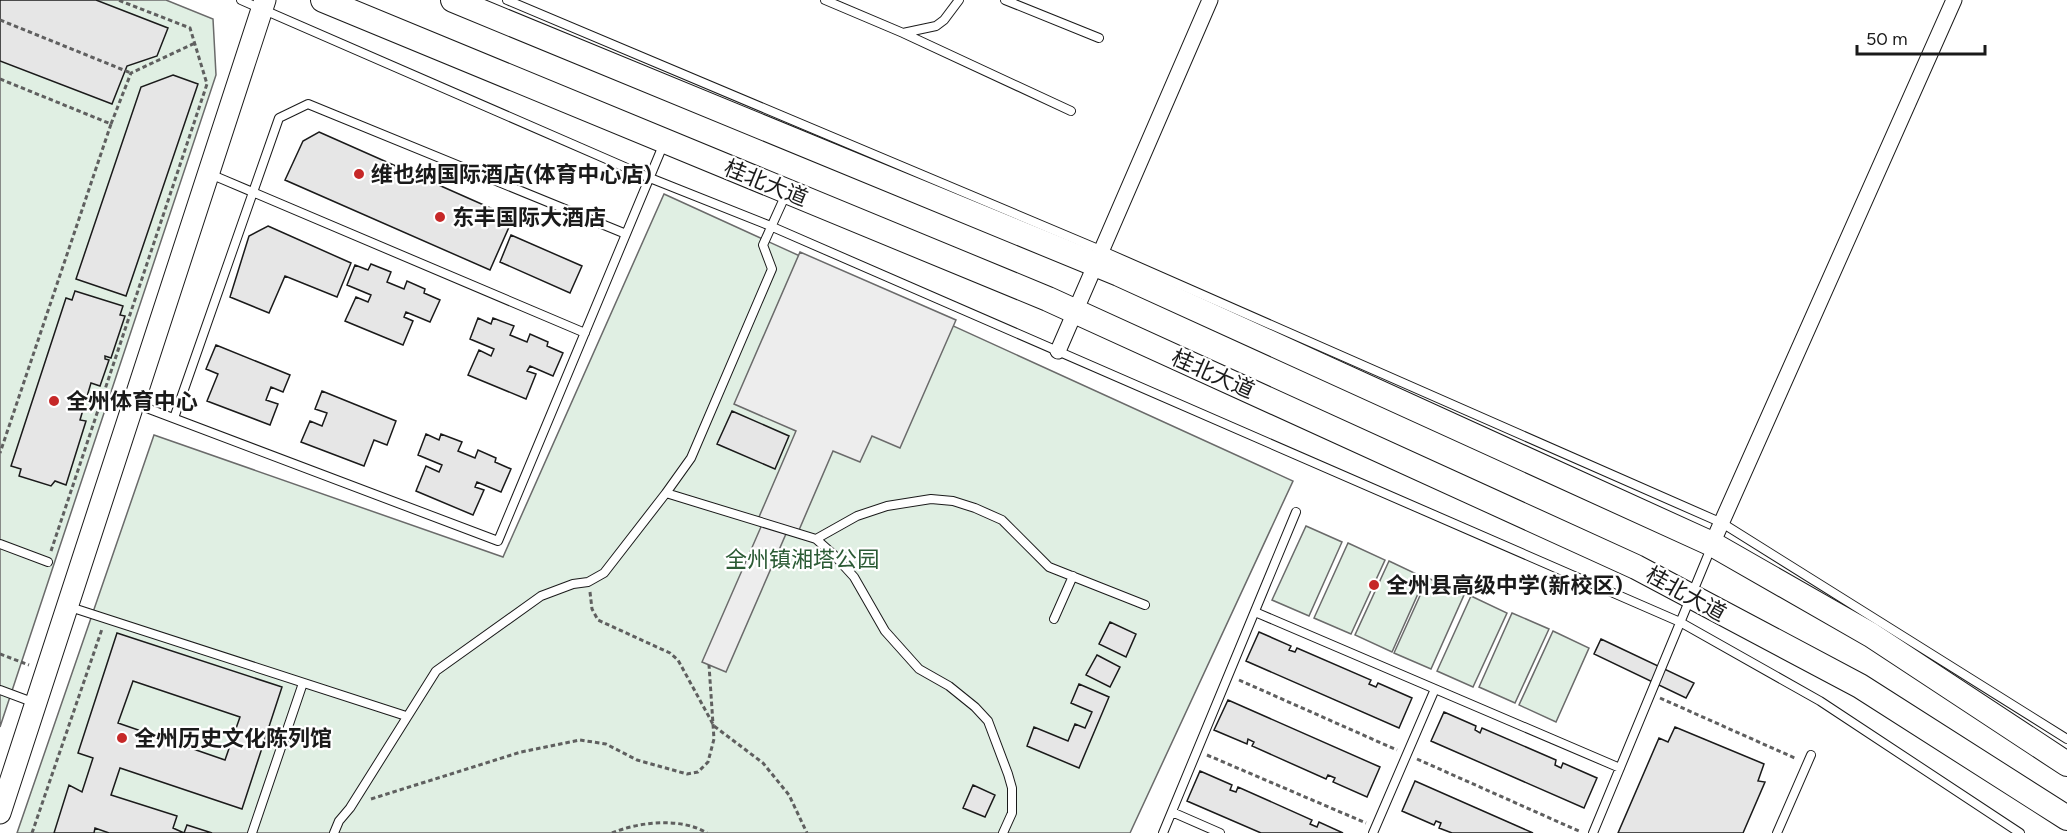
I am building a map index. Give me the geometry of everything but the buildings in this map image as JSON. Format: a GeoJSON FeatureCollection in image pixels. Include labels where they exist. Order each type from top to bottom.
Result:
{"type":"FeatureCollection","features":[{"type":"Feature","properties":{"kind":"main road","name":"桂北大道"},"geometry":{"type":"LineString","coordinates":[[323,0],[1076,312],[1636,567],[1860,686],[2067,818]]}},
{"type":"Feature","properties":{"kind":"main road"},"geometry":{"type":"LineString","coordinates":[[453,0],[1100,258],[1717,533],[2067,764]]}},
{"type":"Feature","properties":{"kind":"main road"},"geometry":{"type":"LineString","coordinates":[[0,813],[264,4]]}},
{"type":"Feature","properties":{"kind":"street"},"geometry":{"type":"LineString","coordinates":[[1058,351],[1210,0]]}},
{"type":"Feature","properties":{"kind":"street"},"geometry":{"type":"LineString","coordinates":[[1717,533],[1954,0]]}},
{"type":"Feature","properties":{"kind":"lane"},"geometry":{"type":"LineString","coordinates":[[241,0],[264,4],[650,178],[771,227],[1680,622],[1820,701],[2020,833]]}},
{"type":"Feature","properties":{"kind":"lane"},"geometry":{"type":"LineString","coordinates":[[507,0],[1100,258]]}},
{"type":"Feature","properties":{"kind":"lane"},"geometry":{"type":"LineString","coordinates":[[825,0],[903,33],[1071,111]]}},
{"type":"Feature","properties":{"kind":"lane"},"geometry":{"type":"LineString","coordinates":[[903,33],[936,26],[944,20],[959,0]]}},
{"type":"Feature","properties":{"kind":"lane"},"geometry":{"type":"LineString","coordinates":[[1005,0],[1099,38]]}},
{"type":"Feature","properties":{"kind":"lane"},"geometry":{"type":"LineString","coordinates":[[174,418],[279,118],[308,104],[626,234]]}},
{"type":"Feature","properties":{"kind":"lane"},"geometry":{"type":"LineString","coordinates":[[135,403],[498,541],[665,141]]}},
{"type":"Feature","properties":{"kind":"lane"},"geometry":{"type":"LineString","coordinates":[[209,173],[585,333]]}},
{"type":"Feature","properties":{"kind":"lane"},"geometry":{"type":"LineString","coordinates":[[334,833],[339,821],[352,805],[436,671],[542,596],[588,582],[604,573],[691,458],[772,269],[763,245],[787,191]]}},
{"type":"Feature","properties":{"kind":"lane"},"geometry":{"type":"LineString","coordinates":[[666,493],[816,539],[834,555],[854,576],[885,631],[919,669],[949,686],[975,707],[988,722],[1011,788],[1012,813],[1004,833]]}},
{"type":"Feature","properties":{"kind":"lane"},"geometry":{"type":"LineString","coordinates":[[816,539],[857,516],[887,506],[930,499],[953,501],[1002,520],[1049,567],[1145,605]]}},
{"type":"Feature","properties":{"kind":"lane"},"geometry":{"type":"LineString","coordinates":[[1163,833],[1296,512]]}},
{"type":"Feature","properties":{"kind":"lane"},"geometry":{"type":"LineString","coordinates":[[1593,833],[1717,533],[2067,739]]}},
{"type":"Feature","properties":{"kind":"lane"},"geometry":{"type":"LineString","coordinates":[[0,544],[48,562]]}},
{"type":"Feature","properties":{"kind":"lane"},"geometry":{"type":"LineString","coordinates":[[1054,620],[1073,576]]}},
{"type":"Feature","properties":{"kind":"lane"},"geometry":{"type":"LineString","coordinates":[[68,607],[406,716]]}},
{"type":"Feature","properties":{"kind":"lane"},"geometry":{"type":"LineString","coordinates":[[1255,612],[1620,768]]}},
{"type":"Feature","properties":{"kind":"lane"},"geometry":{"type":"LineString","coordinates":[[252,833],[303,683]]}},
{"type":"Feature","properties":{"kind":"lane"},"geometry":{"type":"LineString","coordinates":[[1374,830],[1435,689]]}},
{"type":"Feature","properties":{"kind":"lane"},"geometry":{"type":"LineString","coordinates":[[0,690],[37,704]]}},
{"type":"Feature","properties":{"kind":"lane"},"geometry":{"type":"LineString","coordinates":[[1777,833],[1811,755]]}},
{"type":"Feature","properties":{"kind":"lane"},"geometry":{"type":"LineString","coordinates":[[1172,812],[1220,833]]}},
{"type":"Feature","properties":{"kind":"path"},"geometry":{"type":"LineString","coordinates":[[48,562],[207,84],[190,28],[118,0]]}},
{"type":"Feature","properties":{"kind":"path"},"geometry":{"type":"LineString","coordinates":[[0,20],[131,74]]}},
{"type":"Feature","properties":{"kind":"path"},"geometry":{"type":"LineString","coordinates":[[0,453],[111,124],[131,74],[195,43]]}},
{"type":"Feature","properties":{"kind":"path"},"geometry":{"type":"LineString","coordinates":[[0,79],[111,124]]}},
{"type":"Feature","properties":{"kind":"path"},"geometry":{"type":"LineString","coordinates":[[588,582],[591,609],[598,620],[670,653],[680,664],[714,726],[763,763],[789,795],[807,833]]}},
{"type":"Feature","properties":{"kind":"path"},"geometry":{"type":"LineString","coordinates":[[32,833],[106,619]]}},
{"type":"Feature","properties":{"kind":"path"},"geometry":{"type":"LineString","coordinates":[[0,654],[47,672]]}},
{"type":"Feature","properties":{"kind":"path"},"geometry":{"type":"LineString","coordinates":[[352,805],[521,752],[580,740],[606,744],[638,760],[687,774],[698,772],[708,762],[714,739],[709,665]]}},
{"type":"Feature","properties":{"kind":"path"},"geometry":{"type":"LineString","coordinates":[[1650,693],[1807,764]]}},
{"type":"Feature","properties":{"kind":"path"},"geometry":{"type":"LineString","coordinates":[[1197,751],[1374,830]]}},
{"type":"Feature","properties":{"kind":"path"},"geometry":{"type":"LineString","coordinates":[[612,833],[638,825],[670,823],[701,829],[706,833]]}},
{"type":"Feature","properties":{"kind":"green space","name":"全州体育中心"},"geometry":{"type":"Polygon","coordinates":[[[0,0],[166,0],[213,19],[216,75],[0,727],[0,0]]]}},
{"type":"Feature","properties":{"kind":"green space","name":"全州镇湘塔公园"},"geometry":{"type":"Polygon","coordinates":[[[664,194],[1293,481],[1130,833],[17,833],[154,435],[503,557],[664,194]]]}},
{"type":"Feature","properties":{"kind":"green space"},"geometry":{"type":"Polygon","coordinates":[[[1306,526],[1342,542],[1309,616],[1272,600],[1306,526]]]}},
{"type":"Feature","properties":{"kind":"green space"},"geometry":{"type":"Polygon","coordinates":[[[1348,543],[1385,560],[1351,634],[1314,618],[1348,543]]]}},
{"type":"Feature","properties":{"kind":"green space"},"geometry":{"type":"Polygon","coordinates":[[[1389,561],[1425,578],[1392,652],[1355,635],[1389,561]]]}},
{"type":"Feature","properties":{"kind":"green space"},"geometry":{"type":"Polygon","coordinates":[[[1428,578],[1464,595],[1431,669],[1394,653],[1428,578]]]}},
{"type":"Feature","properties":{"kind":"green space"},"geometry":{"type":"Polygon","coordinates":[[[1471,596],[1507,613],[1473,687],[1437,671],[1471,596]]]}},
{"type":"Feature","properties":{"kind":"green space"},"geometry":{"type":"Polygon","coordinates":[[[1512,613],[1549,629],[1515,703],[1479,687],[1512,613]]]}},
{"type":"Feature","properties":{"kind":"green space"},"geometry":{"type":"Polygon","coordinates":[[[1553,631],[1589,648],[1556,722],[1519,705],[1553,631]]]}},
{"type":"Feature","properties":{"kind":"shaded area"},"geometry":{"type":"Polygon","coordinates":[[[800,252],[956,320],[900,448],[872,436],[860,462],[833,451],[799,530],[789,527],[726,672],[702,662],[764,520],[759,517],[796,431],[734,404],[800,252]]]}},
{"type":"Feature","properties":{"kind":"place","name":"维也纳国际酒店(体育中心店)"},"geometry":{"type":"Point","coordinates":[359,174]}},
{"type":"Feature","properties":{"kind":"place","name":"东丰国际大酒店"},"geometry":{"type":"Point","coordinates":[440,217]}},
{"type":"Feature","properties":{"kind":"place","name":"全州体育中心"},"geometry":{"type":"Point","coordinates":[54,401]}},
{"type":"Feature","properties":{"kind":"place","name":"全州县高级中学(新校区)"},"geometry":{"type":"Point","coordinates":[1374,585]}},
{"type":"Feature","properties":{"kind":"place","name":"全州历史文化陈列馆"},"geometry":{"type":"Point","coordinates":[122,738]}}]}
